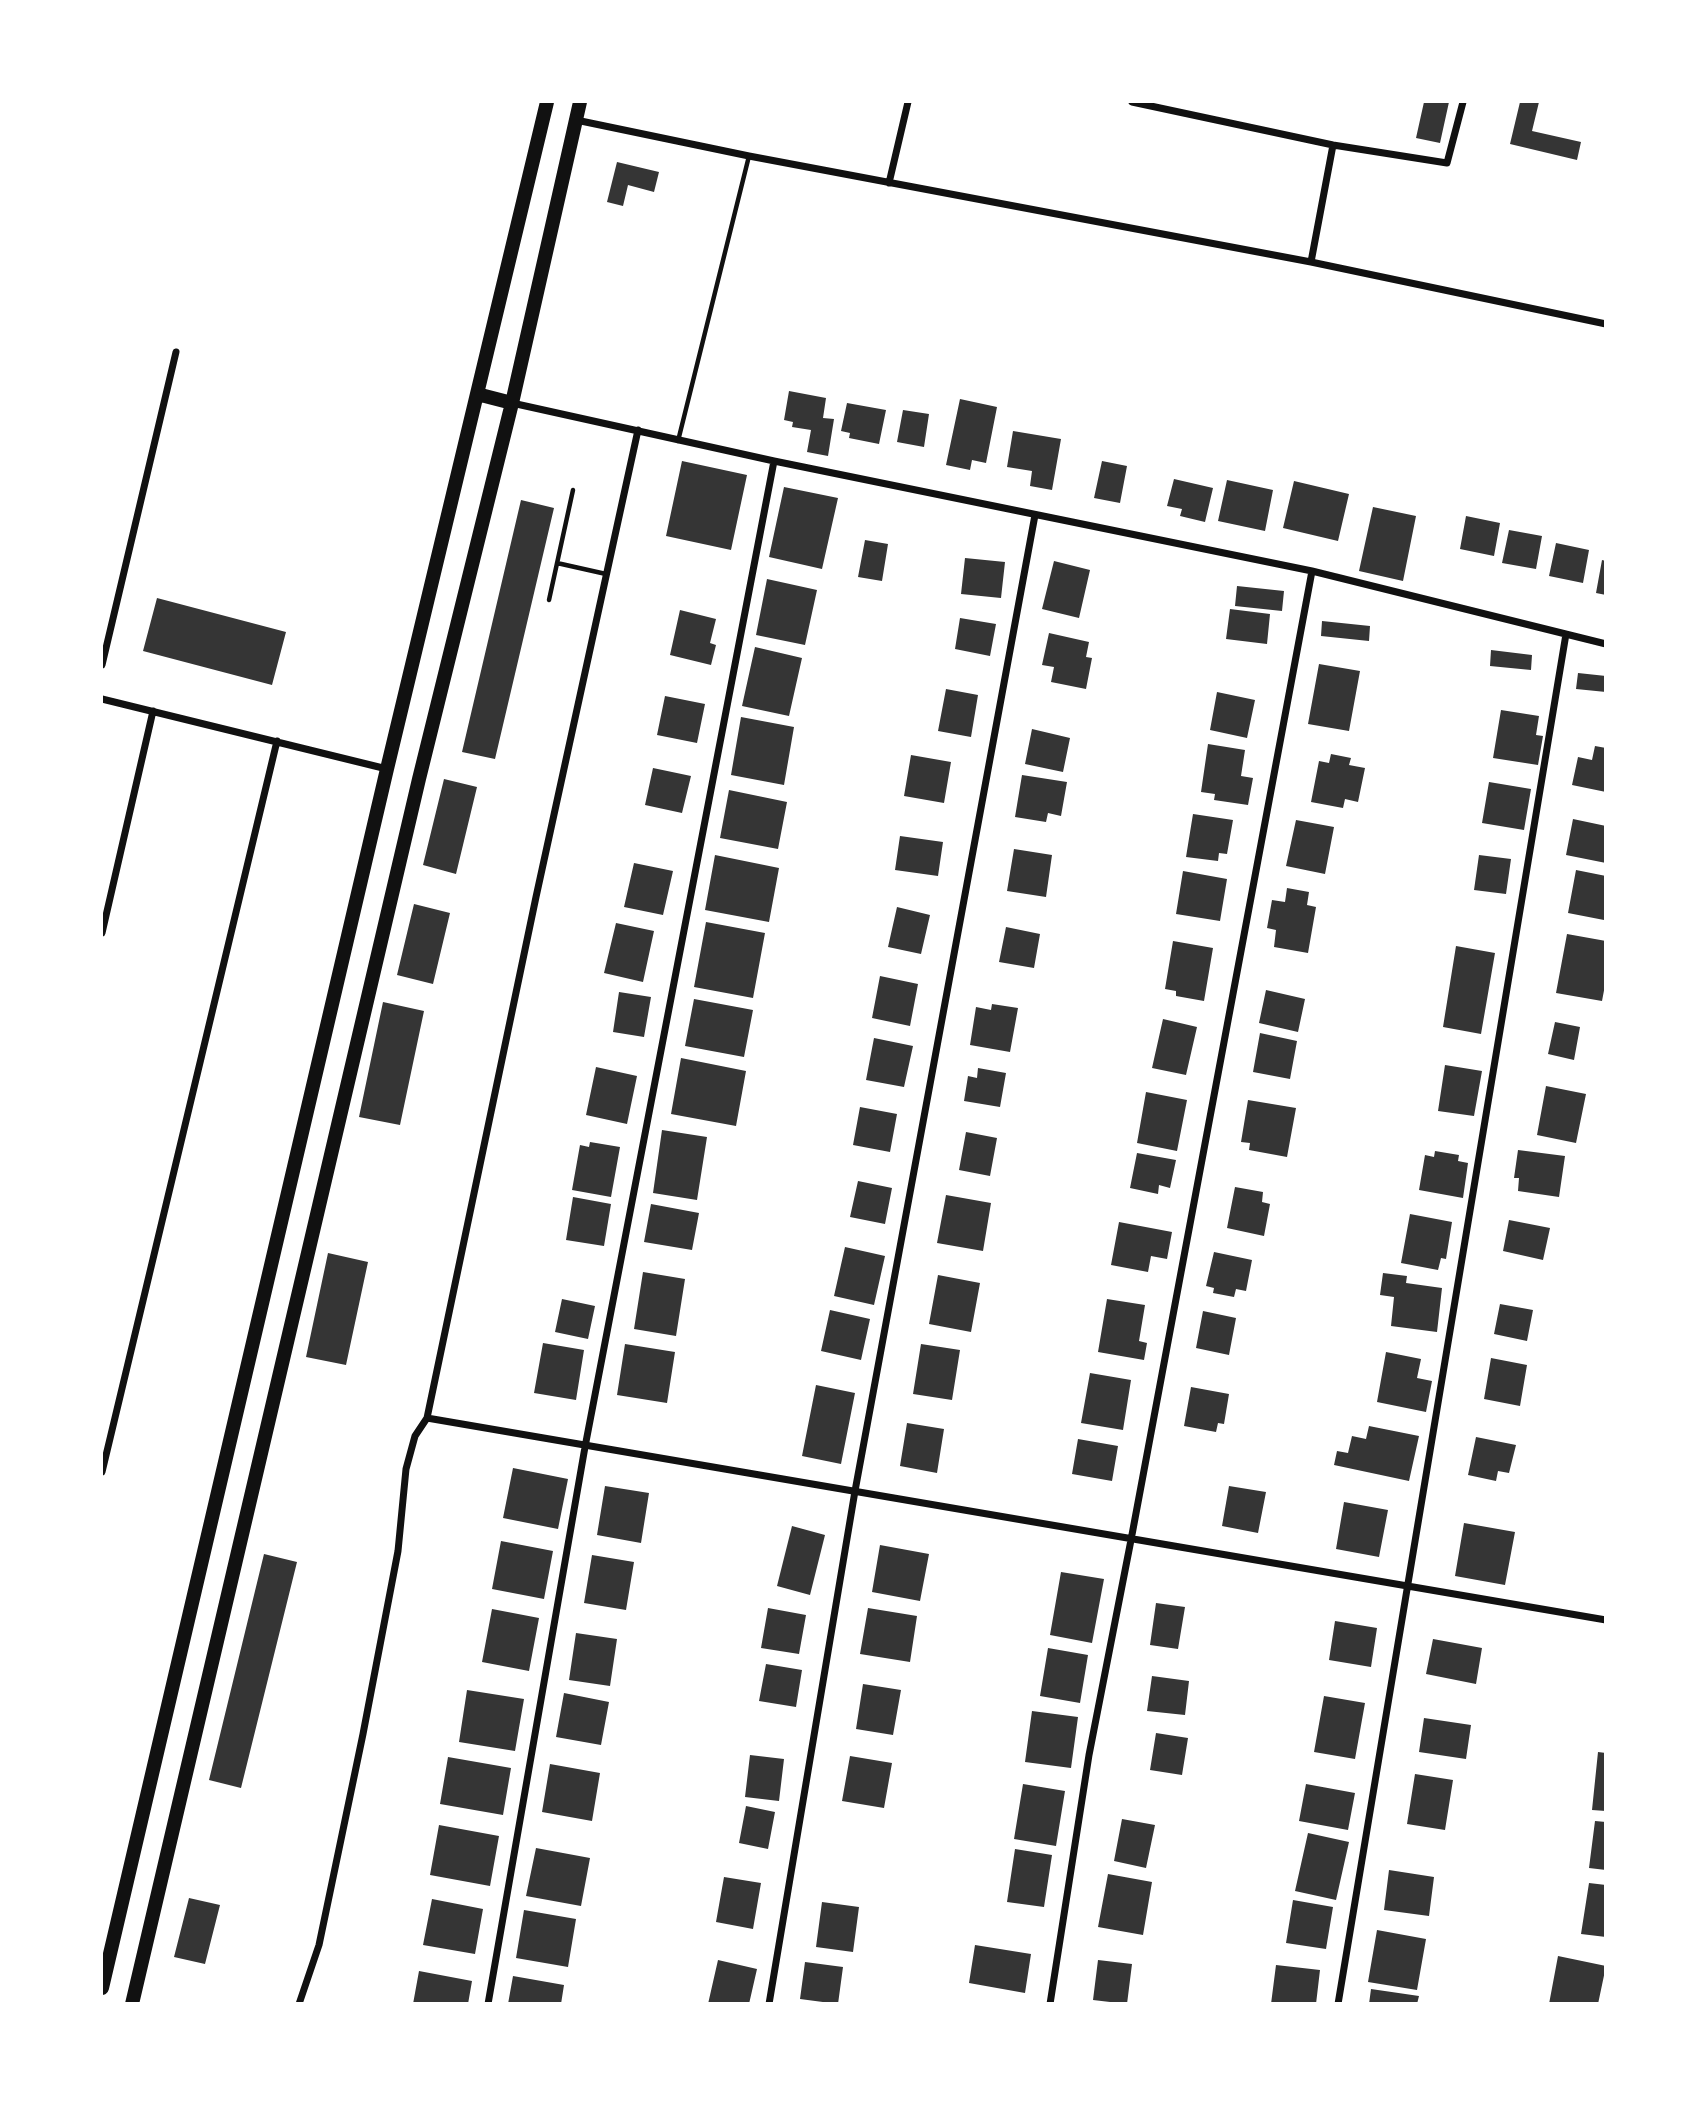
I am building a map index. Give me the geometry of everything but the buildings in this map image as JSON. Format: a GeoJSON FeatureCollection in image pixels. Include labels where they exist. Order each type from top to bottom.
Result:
{"type":"FeatureCollection","features":[{"type":"Feature","properties":{"kind":"main road"},"geometry":{"type":"LineString","coordinates":[[102,1988],[387,769],[547,102]]}},
{"type":"Feature","properties":{"kind":"main road"},"geometry":{"type":"LineString","coordinates":[[132,2004],[419,779],[512,403],[580,102]]}},
{"type":"Feature","properties":{"kind":"main road"},"geometry":{"type":"LineString","coordinates":[[477,394],[512,403]]}},
{"type":"Feature","properties":{"kind":"street"},"geometry":{"type":"LineString","coordinates":[[890,183],[908,102]]}},
{"type":"Feature","properties":{"kind":"street"},"geometry":{"type":"LineString","coordinates":[[1132,102],[1171,105],[1333,145],[1447,163],[1464,102]]}},
{"type":"Feature","properties":{"kind":"street"},"geometry":{"type":"LineString","coordinates":[[576,120],[749,156],[1311,262],[1605,324]]}},
{"type":"Feature","properties":{"kind":"street"},"geometry":{"type":"LineString","coordinates":[[1311,262],[1333,145]]}},
{"type":"Feature","properties":{"kind":"street"},"geometry":{"type":"LineString","coordinates":[[102,665],[176,352]]}},
{"type":"Feature","properties":{"kind":"street"},"geometry":{"type":"LineString","coordinates":[[512,403],[678,441],[1312,571],[1605,644]]}},
{"type":"Feature","properties":{"kind":"street"},"geometry":{"type":"LineString","coordinates":[[299,2004],[319,1945],[363,1734],[398,1550],[406,1469],[415,1436],[427,1418],[638,430]]}},
{"type":"Feature","properties":{"kind":"street"},"geometry":{"type":"LineString","coordinates":[[488,2004],[585,1447],[774,461]]}},
{"type":"Feature","properties":{"kind":"street"},"geometry":{"type":"LineString","coordinates":[[769,2004],[855,1491],[1035,515]]}},
{"type":"Feature","properties":{"kind":"street"},"geometry":{"type":"LineString","coordinates":[[1050,2004],[1089,1755],[1132,1540],[1312,571]]}},
{"type":"Feature","properties":{"kind":"street"},"geometry":{"type":"LineString","coordinates":[[1338,2004],[1566,634]]}},
{"type":"Feature","properties":{"kind":"street"},"geometry":{"type":"LineString","coordinates":[[102,699],[387,769]]}},
{"type":"Feature","properties":{"kind":"street"},"geometry":{"type":"LineString","coordinates":[[102,933],[153,711]]}},
{"type":"Feature","properties":{"kind":"street"},"geometry":{"type":"LineString","coordinates":[[102,1472],[277,741]]}},
{"type":"Feature","properties":{"kind":"street"},"geometry":{"type":"LineString","coordinates":[[427,1418],[1605,1620]]}},
{"type":"Feature","properties":{"kind":"lane"},"geometry":{"type":"LineString","coordinates":[[678,441],[749,156]]}},
{"type":"Feature","properties":{"kind":"lane"},"geometry":{"type":"LineString","coordinates":[[549,600],[573,490]]}},
{"type":"Feature","properties":{"kind":"lane"},"geometry":{"type":"LineString","coordinates":[[557,563],[607,574]]}}]}
